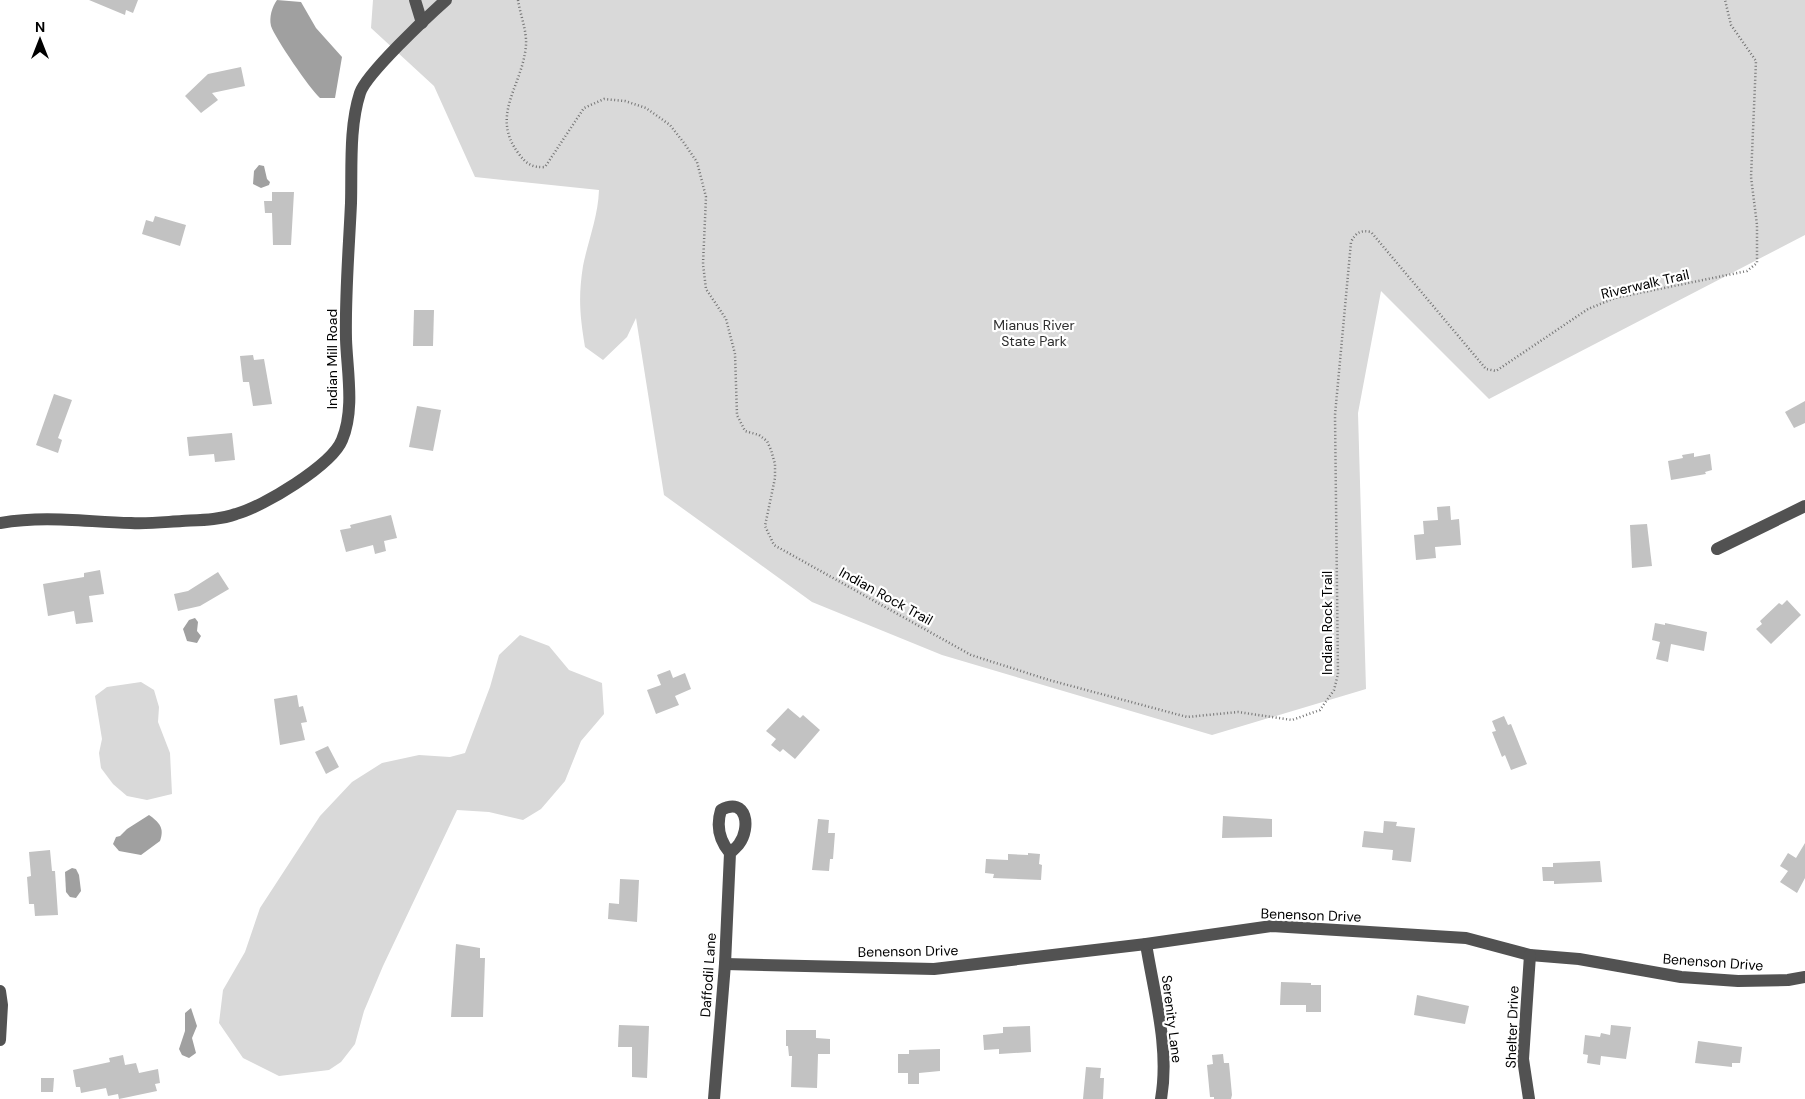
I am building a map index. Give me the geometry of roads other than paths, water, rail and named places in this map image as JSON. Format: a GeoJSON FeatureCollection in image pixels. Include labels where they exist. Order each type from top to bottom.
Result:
{"type":"FeatureCollection","features":[{"type":"Feature","properties":{"kind":"street"},"geometry":{"type":"LineString","coordinates":[[415,0],[422,23]]}},
{"type":"Feature","properties":{"kind":"street","name":"Indian Mill Road"},"geometry":{"type":"LineString","coordinates":[[0,523],[17,520],[82,518],[131,523],[216,519],[237,514],[257,506],[302,479],[324,461],[342,442],[349,405],[347,308],[353,137],[360,92],[374,71],[446,0]]}},
{"type":"Feature","properties":{"kind":"street"},"geometry":{"type":"LineString","coordinates":[[1717,549],[1805,506]]}},
{"type":"Feature","properties":{"kind":"street","name":"Daffodil Lane"},"geometry":{"type":"LineString","coordinates":[[714,1099],[725,964],[730,852]]}},
{"type":"Feature","properties":{"kind":"street","name":"Benenson Drive"},"geometry":{"type":"LineString","coordinates":[[725,964],[934,969],[1146,944],[1272,926],[1466,938],[1530,955],[1579,959],[1681,977],[1738,981],[1788,980],[1805,977]]}},
{"type":"Feature","properties":{"kind":"street","name":"Serenity Lane"},"geometry":{"type":"LineString","coordinates":[[1146,944],[1162,1035],[1164,1061],[1161,1099]]}},
{"type":"Feature","properties":{"kind":"street","name":"Shelter Drive"},"geometry":{"type":"LineString","coordinates":[[1529,1099],[1523,1060],[1530,955]]}},
{"type":"Feature","properties":{"kind":"street"},"geometry":{"type":"LineString","coordinates":[[0,991],[2,1005],[0,1040]]}},
{"type":"Feature","properties":{"kind":"park label","name":"Mianus River State Park"},"geometry":{"type":"Point","coordinates":[1034,334]}}]}
